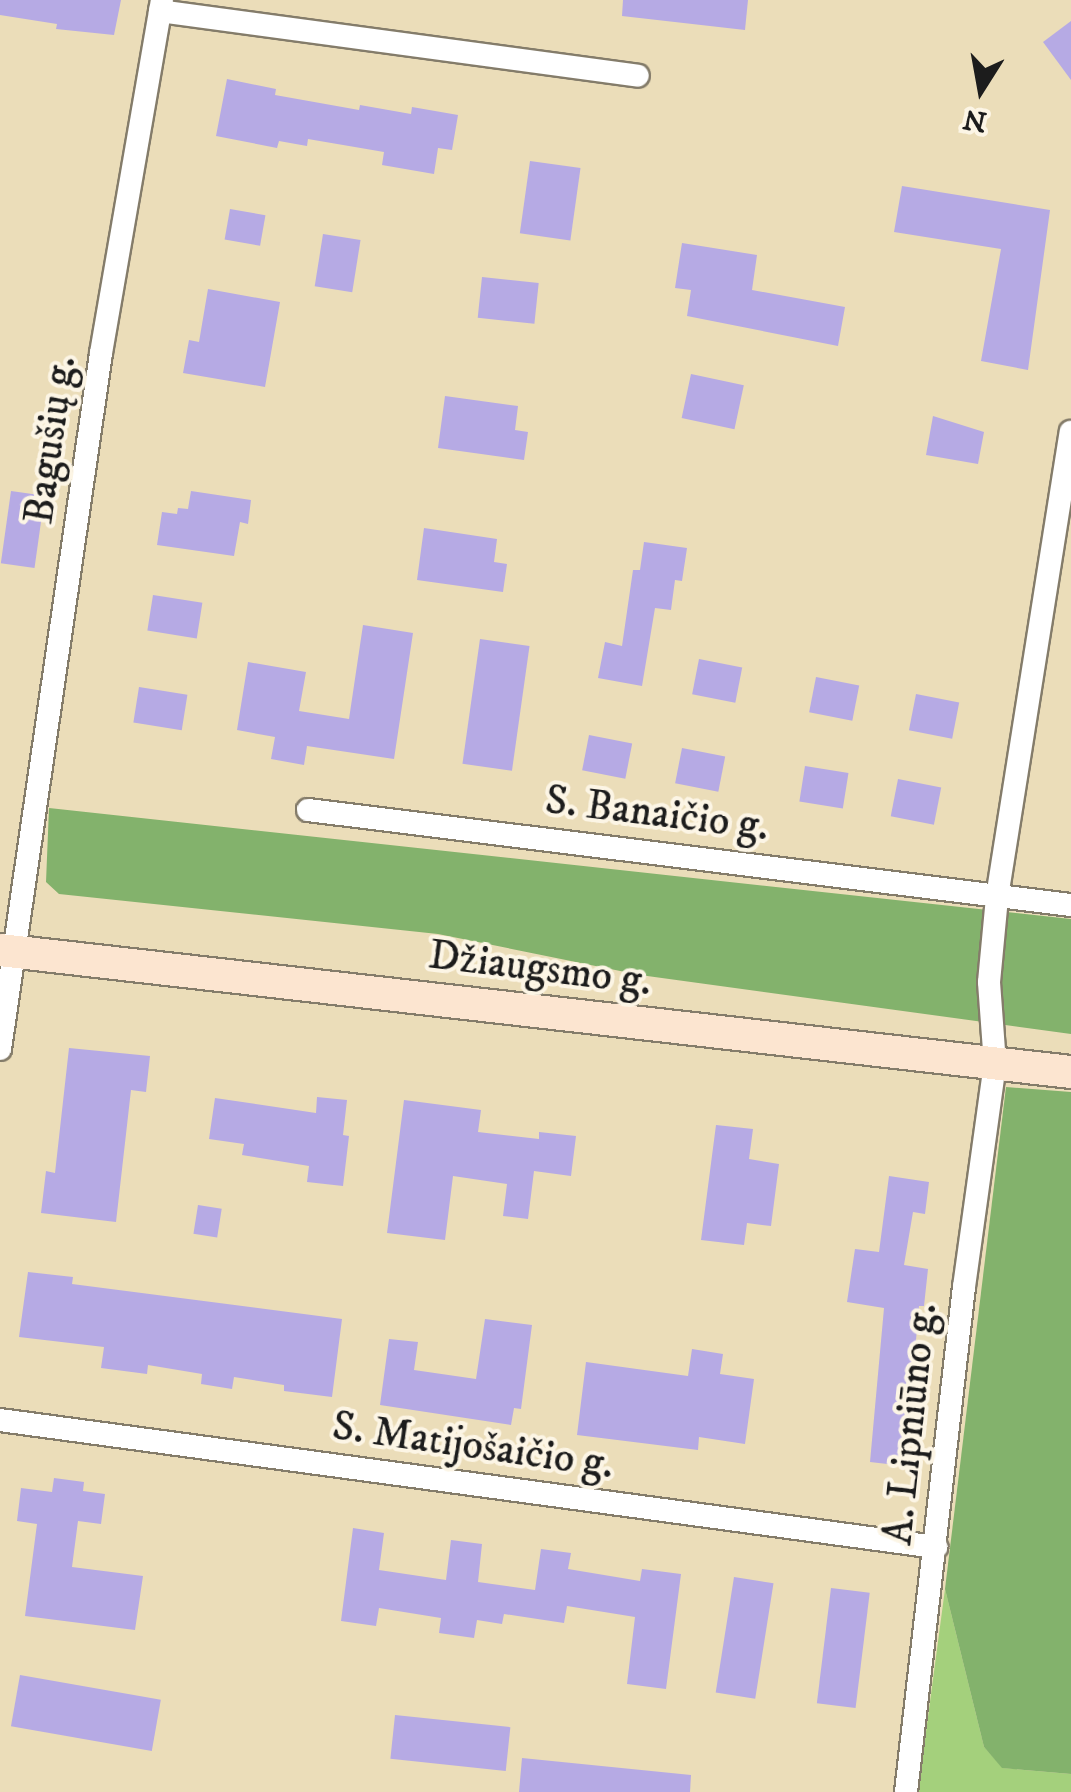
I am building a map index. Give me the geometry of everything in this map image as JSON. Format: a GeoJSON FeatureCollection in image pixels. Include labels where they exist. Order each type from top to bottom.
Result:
{"type":"FeatureCollection","features":[{"type":"Feature","properties":{"kind":"street"},"geometry":{"type":"LineString","coordinates":[[161,6],[638,76]]}},
{"type":"Feature","properties":{"kind":"street","name":"Bagušių g."},"geometry":{"type":"LineString","coordinates":[[0,1050],[6,951],[101,353],[161,6]]}},
{"type":"Feature","properties":{"kind":"street"},"geometry":{"type":"LineString","coordinates":[[995,1064],[989,982],[996,897],[1071,432]]}},
{"type":"Feature","properties":{"kind":"street","name":"S. Banaičio g."},"geometry":{"type":"LineString","coordinates":[[308,810],[1071,904]]}},
{"type":"Feature","properties":{"kind":"street","name":"Džiaugsmo g."},"geometry":{"type":"LineString","coordinates":[[6,951],[1071,1072]]}},
{"type":"Feature","properties":{"kind":"street","name":"A. Lipniūno g."},"geometry":{"type":"LineString","coordinates":[[906,1792],[964,1288],[995,1064]]}},
{"type":"Feature","properties":{"kind":"street","name":"S. Matijošaičio g."},"geometry":{"type":"LineString","coordinates":[[0,1420],[936,1547]]}},
{"type":"Feature","properties":{"kind":"green space"},"geometry":{"type":"Polygon","coordinates":[[[49,808],[1071,919],[1071,1034],[640,975],[438,934],[59,894],[46,882],[49,808]]]}},
{"type":"Feature","properties":{"kind":"green space"},"geometry":{"type":"Polygon","coordinates":[[[1006,1087],[1071,1092],[1071,1774],[1002,1768],[984,1747],[945,1589],[1006,1087]]]}},
{"type":"Feature","properties":{"kind":"green space"},"geometry":{"type":"Polygon","coordinates":[[[945,1589],[984,1747],[1003,1768],[1071,1774],[1071,1792],[918,1792],[945,1589]]]}},
{"type":"Feature","properties":{"kind":"building"},"geometry":{"type":"Polygon","coordinates":[[[0,0],[121,0],[114,35],[56,29],[57,24],[0,15],[0,0]]]}},
{"type":"Feature","properties":{"kind":"building"},"geometry":{"type":"Polygon","coordinates":[[[623,0],[748,0],[745,30],[622,16],[623,0]]]}},
{"type":"Feature","properties":{"kind":"building"},"geometry":{"type":"Polygon","coordinates":[[[1071,21],[1071,80],[1043,42],[1071,21]]]}},
{"type":"Feature","properties":{"kind":"building"},"geometry":{"type":"Polygon","coordinates":[[[227,79],[276,89],[275,95],[359,110],[360,105],[411,114],[412,107],[458,115],[452,150],[438,148],[434,174],[382,165],[384,152],[308,139],[307,146],[279,141],[277,148],[216,136],[227,79]]]}},
{"type":"Feature","properties":{"kind":"building"},"geometry":{"type":"Polygon","coordinates":[[[530,161],[581,168],[570,240],[520,233],[530,161]]]}},
{"type":"Feature","properties":{"kind":"building"},"geometry":{"type":"Polygon","coordinates":[[[902,186],[1050,210],[1028,370],[981,361],[1001,249],[894,232],[902,186]]]}},
{"type":"Feature","properties":{"kind":"building"},"geometry":{"type":"Polygon","coordinates":[[[230,209],[265,215],[260,246],[225,240],[230,209]]]}},
{"type":"Feature","properties":{"kind":"building"},"geometry":{"type":"Polygon","coordinates":[[[323,234],[361,240],[352,292],[315,286],[323,234]]]}},
{"type":"Feature","properties":{"kind":"building"},"geometry":{"type":"Polygon","coordinates":[[[682,243],[757,255],[752,290],[845,307],[838,346],[687,316],[691,290],[675,288],[682,243]]]}},
{"type":"Feature","properties":{"kind":"building"},"geometry":{"type":"Polygon","coordinates":[[[482,277],[539,283],[534,324],[478,318],[482,277]]]}},
{"type":"Feature","properties":{"kind":"building"},"geometry":{"type":"Polygon","coordinates":[[[208,289],[280,302],[265,387],[183,373],[189,340],[199,342],[208,289]]]}},
{"type":"Feature","properties":{"kind":"building"},"geometry":{"type":"Polygon","coordinates":[[[691,374],[744,385],[734,429],[682,418],[691,374]]]}},
{"type":"Feature","properties":{"kind":"building"},"geometry":{"type":"Polygon","coordinates":[[[445,396],[518,406],[515,430],[528,432],[524,460],[438,448],[445,396]]]}},
{"type":"Feature","properties":{"kind":"building"},"geometry":{"type":"Polygon","coordinates":[[[933,416],[984,432],[978,464],[926,455],[933,416]]]}},
{"type":"Feature","properties":{"kind":"building"},"geometry":{"type":"Polygon","coordinates":[[[11,491],[45,496],[35,568],[1,563],[11,491]]]}},
{"type":"Feature","properties":{"kind":"building"},"geometry":{"type":"Polygon","coordinates":[[[191,491],[251,500],[248,524],[240,522],[234,556],[157,545],[162,512],[177,514],[178,508],[188,509],[191,491]]]}},
{"type":"Feature","properties":{"kind":"building"},"geometry":{"type":"Polygon","coordinates":[[[424,528],[497,539],[494,562],[507,564],[503,592],[417,580],[424,528]]]}},
{"type":"Feature","properties":{"kind":"building"},"geometry":{"type":"Polygon","coordinates":[[[644,542],[687,548],[682,581],[675,580],[671,610],[655,608],[642,686],[598,678],[605,642],[622,646],[633,570],[640,570],[644,542]]]}},
{"type":"Feature","properties":{"kind":"building"},"geometry":{"type":"Polygon","coordinates":[[[153,595],[202,603],[197,638],[147,631],[153,595]]]}},
{"type":"Feature","properties":{"kind":"building"},"geometry":{"type":"Polygon","coordinates":[[[363,625],[413,633],[394,759],[307,746],[304,765],[271,759],[275,737],[237,730],[248,662],[306,672],[299,711],[349,719],[363,625]]]}},
{"type":"Feature","properties":{"kind":"building"},"geometry":{"type":"Polygon","coordinates":[[[480,639],[530,646],[512,771],[462,764],[480,639]]]}},
{"type":"Feature","properties":{"kind":"building"},"geometry":{"type":"Polygon","coordinates":[[[699,659],[742,667],[735,703],[692,694],[699,659]]]}},
{"type":"Feature","properties":{"kind":"building"},"geometry":{"type":"Polygon","coordinates":[[[816,677],[859,685],[852,721],[809,712],[816,677]]]}},
{"type":"Feature","properties":{"kind":"building"},"geometry":{"type":"Polygon","coordinates":[[[139,687],[187,695],[182,730],[133,723],[139,687]]]}},
{"type":"Feature","properties":{"kind":"building"},"geometry":{"type":"Polygon","coordinates":[[[916,694],[959,702],[952,739],[909,730],[916,694]]]}},
{"type":"Feature","properties":{"kind":"building"},"geometry":{"type":"Polygon","coordinates":[[[589,735],[632,743],[625,779],[582,770],[589,735]]]}},
{"type":"Feature","properties":{"kind":"building"},"geometry":{"type":"Polygon","coordinates":[[[682,748],[725,756],[718,792],[675,783],[682,748]]]}},
{"type":"Feature","properties":{"kind":"building"},"geometry":{"type":"Polygon","coordinates":[[[805,766],[848,773],[843,808],[799,802],[805,766]]]}},
{"type":"Feature","properties":{"kind":"building"},"geometry":{"type":"Polygon","coordinates":[[[898,779],[941,787],[934,825],[891,816],[898,779]]]}},
{"type":"Feature","properties":{"kind":"building"},"geometry":{"type":"Polygon","coordinates":[[[69,1048],[150,1056],[146,1092],[131,1090],[116,1222],[41,1213],[46,1171],[55,1173],[69,1048]]]}},
{"type":"Feature","properties":{"kind":"building"},"geometry":{"type":"Polygon","coordinates":[[[317,1097],[347,1100],[343,1135],[349,1136],[343,1186],[307,1182],[309,1166],[242,1155],[244,1144],[209,1139],[215,1098],[316,1113],[317,1097]]]}},
{"type":"Feature","properties":{"kind":"building"},"geometry":{"type":"Polygon","coordinates":[[[404,1100],[481,1110],[478,1132],[539,1139],[539,1132],[576,1136],[571,1176],[534,1171],[528,1219],[503,1216],[507,1184],[453,1176],[445,1240],[387,1233],[404,1100]]]}},
{"type":"Feature","properties":{"kind":"building"},"geometry":{"type":"Polygon","coordinates":[[[716,1125],[753,1129],[749,1159],[779,1164],[771,1226],[747,1223],[744,1245],[701,1240],[716,1125]]]}},
{"type":"Feature","properties":{"kind":"building"},"geometry":{"type":"Polygon","coordinates":[[[889,1176],[929,1182],[925,1214],[913,1212],[904,1265],[928,1269],[924,1306],[919,1306],[905,1466],[870,1462],[884,1308],[847,1302],[855,1249],[879,1252],[889,1176]]]}},
{"type":"Feature","properties":{"kind":"building"},"geometry":{"type":"Polygon","coordinates":[[[198,1205],[222,1209],[217,1237],[193,1234],[198,1205]]]}},
{"type":"Feature","properties":{"kind":"building"},"geometry":{"type":"Polygon","coordinates":[[[28,1272],[73,1277],[72,1284],[342,1319],[332,1397],[284,1391],[284,1385],[234,1377],[232,1389],[201,1384],[202,1374],[148,1365],[147,1374],[101,1368],[104,1347],[19,1337],[28,1272]]]}},
{"type":"Feature","properties":{"kind":"building"},"geometry":{"type":"Polygon","coordinates":[[[485,1319],[532,1325],[521,1409],[514,1408],[511,1425],[380,1405],[389,1339],[418,1342],[414,1370],[476,1379],[485,1319]]]}},
{"type":"Feature","properties":{"kind":"building"},"geometry":{"type":"Polygon","coordinates":[[[692,1349],[723,1354],[720,1374],[754,1379],[745,1444],[699,1437],[698,1450],[577,1435],[586,1362],[688,1376],[692,1349]]]}},
{"type":"Feature","properties":{"kind":"building"},"geometry":{"type":"Polygon","coordinates":[[[54,1478],[84,1482],[83,1491],[105,1494],[101,1524],[78,1521],[72,1567],[143,1576],[135,1630],[25,1616],[37,1524],[17,1521],[21,1488],[52,1492],[54,1478]]]}},
{"type":"Feature","properties":{"kind":"building"},"geometry":{"type":"Polygon","coordinates":[[[353,1528],[384,1533],[379,1570],[446,1580],[451,1540],[482,1544],[478,1582],[535,1590],[541,1549],[571,1553],[568,1569],[640,1581],[642,1569],[681,1574],[666,1689],[627,1684],[635,1617],[567,1606],[564,1623],[504,1614],[502,1624],[477,1620],[474,1638],[439,1633],[441,1618],[379,1608],[376,1626],[341,1621],[353,1528]]]}},
{"type":"Feature","properties":{"kind":"building"},"geometry":{"type":"Polygon","coordinates":[[[734,1577],[774,1583],[755,1699],[716,1693],[734,1577]]]}},
{"type":"Feature","properties":{"kind":"building"},"geometry":{"type":"Polygon","coordinates":[[[831,1588],[870,1593],[856,1708],[817,1703],[831,1588]]]}},
{"type":"Feature","properties":{"kind":"building"},"geometry":{"type":"Polygon","coordinates":[[[20,1675],[161,1700],[152,1751],[11,1726],[20,1675]]]}},
{"type":"Feature","properties":{"kind":"building"},"geometry":{"type":"Polygon","coordinates":[[[395,1715],[510,1727],[506,1771],[390,1759],[395,1715]]]}},
{"type":"Feature","properties":{"kind":"building"},"geometry":{"type":"Polygon","coordinates":[[[522,1758],[691,1775],[690,1792],[519,1792],[522,1758]]]}}]}
